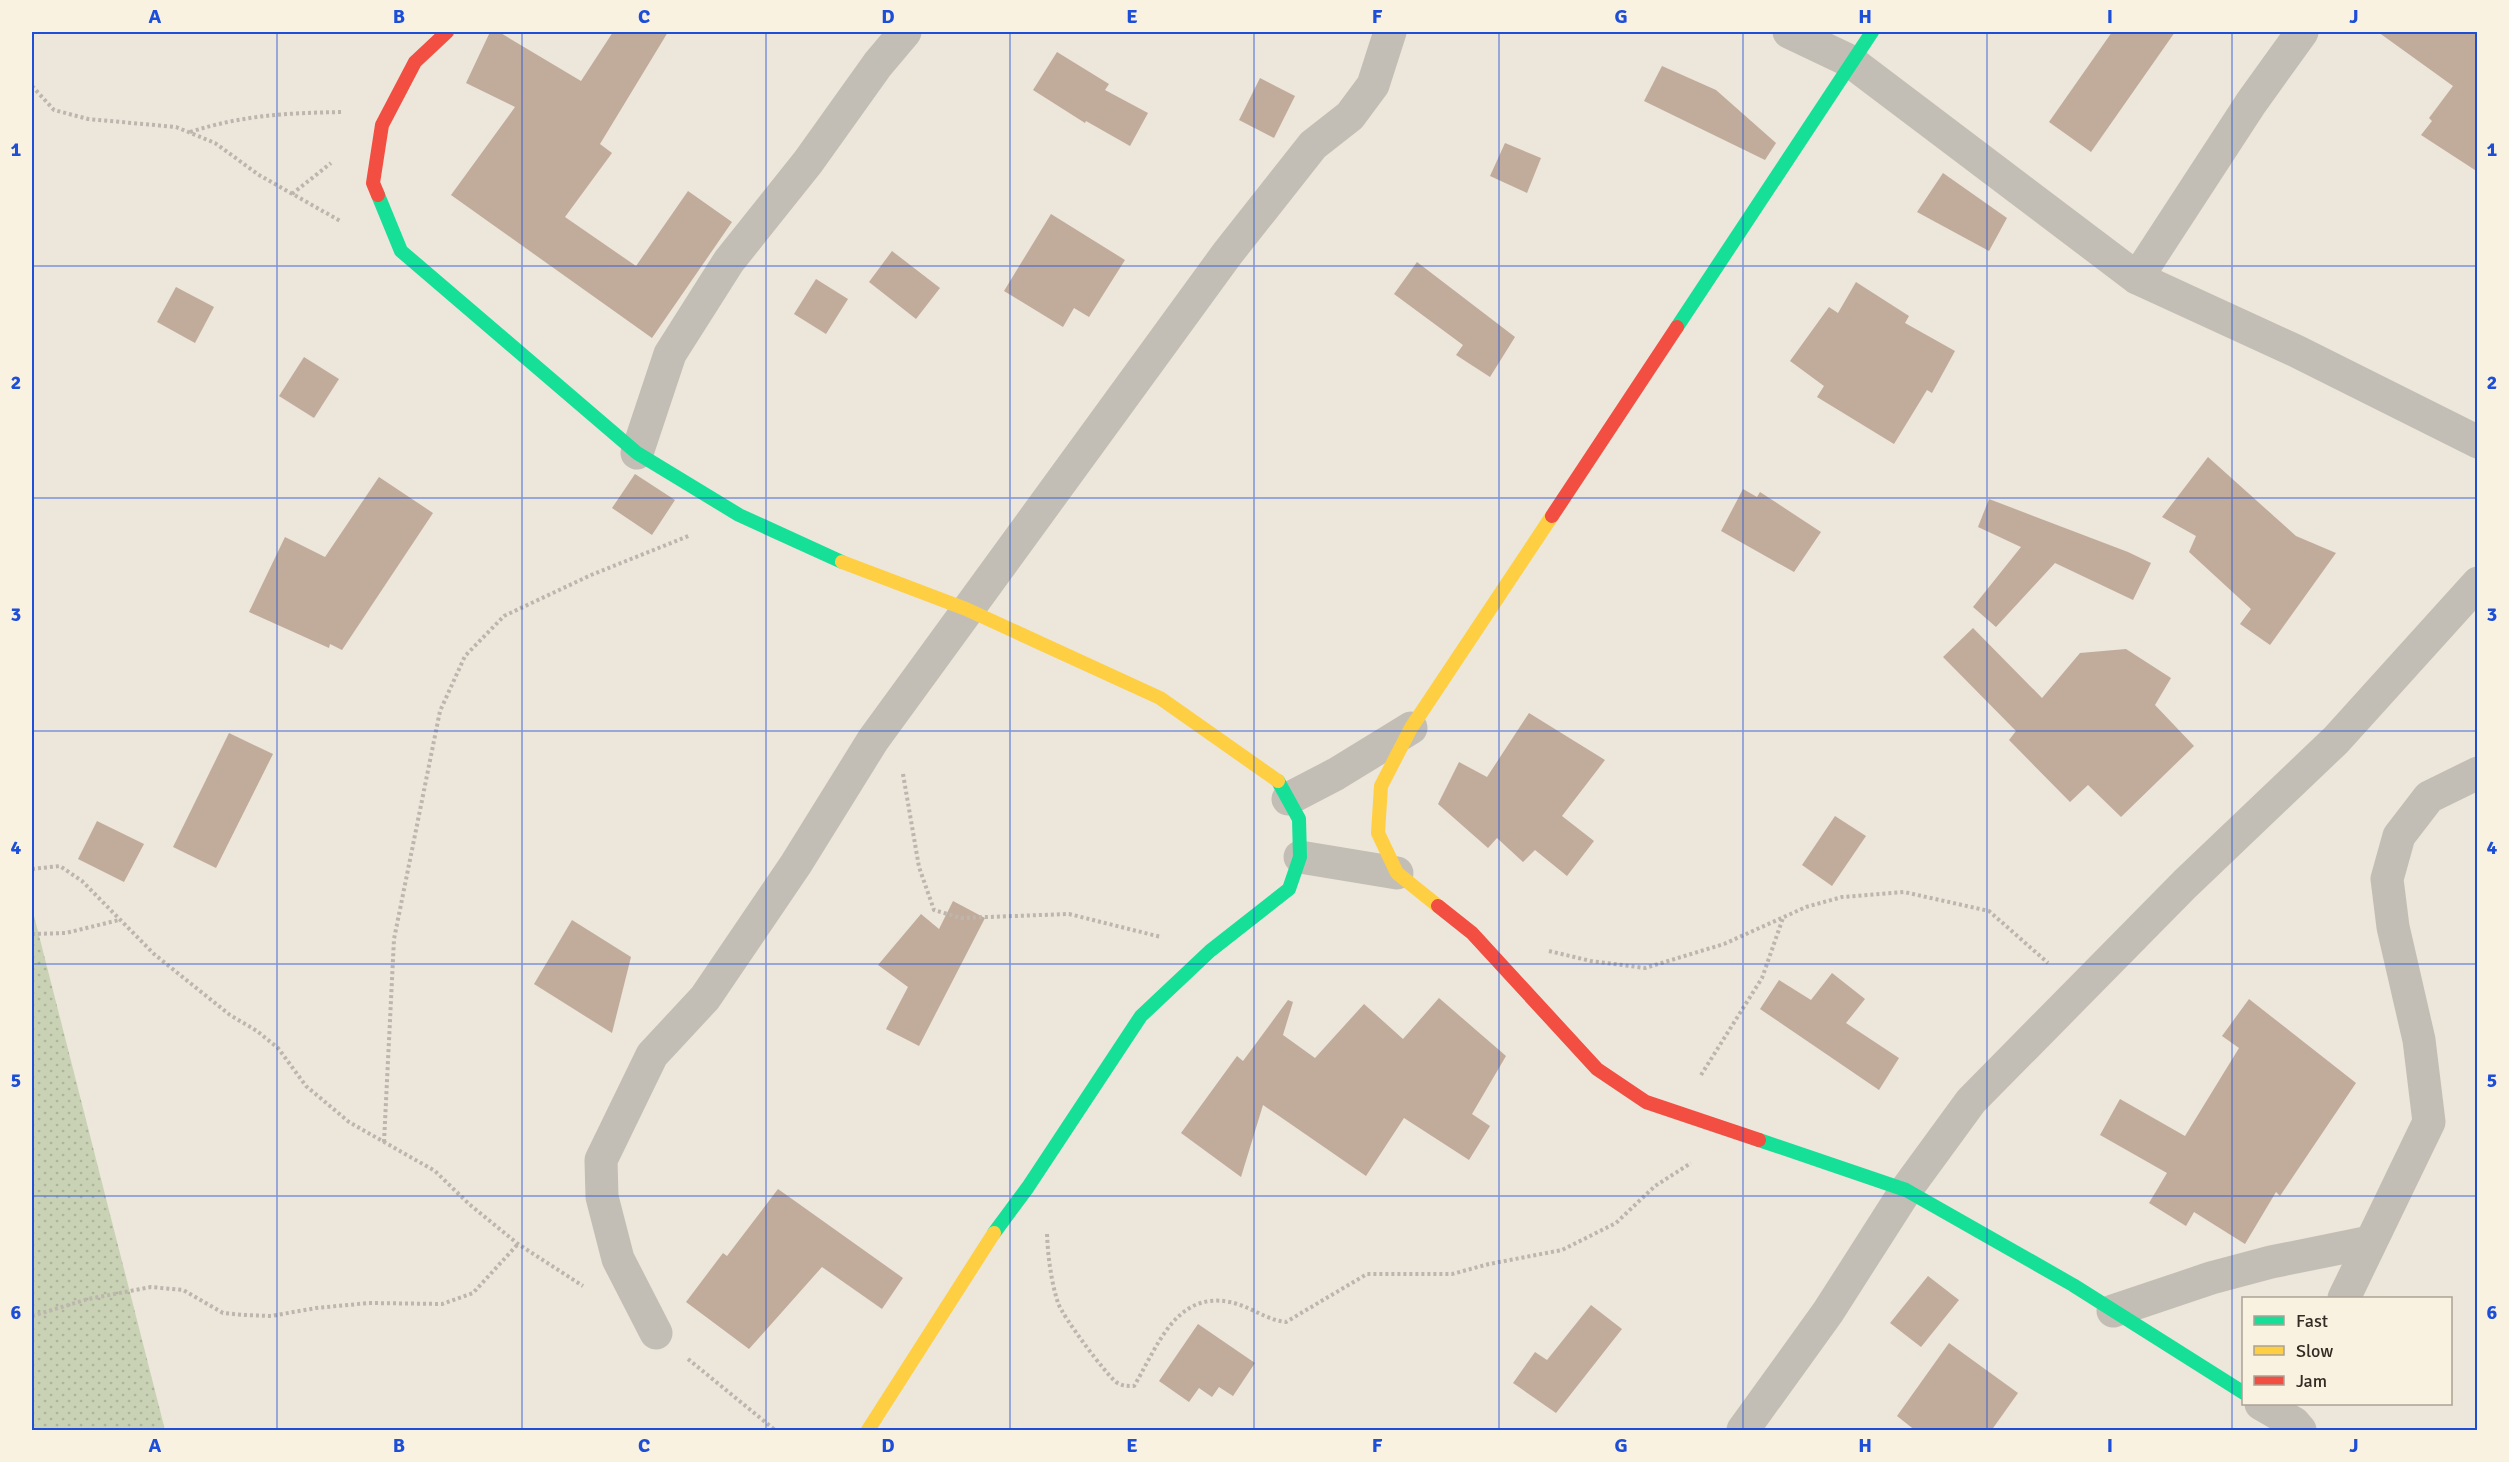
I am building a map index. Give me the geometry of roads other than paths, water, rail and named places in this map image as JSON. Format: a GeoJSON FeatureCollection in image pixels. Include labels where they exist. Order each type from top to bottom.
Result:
{"type":"FeatureCollection","features":[{"type":"Feature","properties":{"kind":"street"},"geometry":{"type":"LineString","coordinates":[[447,32],[415,62],[382,125],[373,183],[401,251],[637,453],[739,516],[850,566],[966,609],[1160,698],[1279,782],[1299,819],[1300,857],[1289,890],[1210,951],[1141,1016],[1042,1165],[984,1247],[868,1431]]}},
{"type":"Feature","properties":{"kind":"street"},"geometry":{"type":"LineString","coordinates":[[637,453],[670,354],[676,344],[729,261],[808,162],[878,64],[904,32]]}},
{"type":"Feature","properties":{"kind":"street"},"geometry":{"type":"LineString","coordinates":[[656,1333],[618,1259],[602,1197],[601,1160],[652,1055],[705,998],[796,864],[873,740],[966,609],[1227,254],[1312,145],[1350,116],[1373,85],[1390,32]]}},
{"type":"Feature","properties":{"kind":"street"},"geometry":{"type":"LineString","coordinates":[[1789,32],[1850,62],[2137,278],[2296,351],[2478,442]]}},
{"type":"Feature","properties":{"kind":"street"},"geometry":{"type":"LineString","coordinates":[[1872,32],[1411,728],[1381,786],[1378,833],[1397,873],[1472,933],[1597,1069],[1646,1102],[1906,1190],[2025,1256],[2242,1392]]}},
{"type":"Feature","properties":{"kind":"street"},"geometry":{"type":"LineString","coordinates":[[2137,278],[2251,103],[2302,32]]}},
{"type":"Feature","properties":{"kind":"street"},"geometry":{"type":"LineString","coordinates":[[1743,1431],[1828,1312],[1906,1190],[1971,1101],[2185,884],[2336,740],[2478,583]]}},
{"type":"Feature","properties":{"kind":"street"},"geometry":{"type":"LineString","coordinates":[[1288,800],[1336,774],[1411,728]]}},
{"type":"Feature","properties":{"kind":"street"},"geometry":{"type":"LineString","coordinates":[[2345,1297],[2429,1122],[2419,1040],[2394,927],[2387,879],[2399,836],[2429,797],[2478,773]]}},
{"type":"Feature","properties":{"kind":"street"},"geometry":{"type":"LineString","coordinates":[[1300,857],[1397,873]]}},
{"type":"Feature","properties":{"kind":"street"},"geometry":{"type":"LineString","coordinates":[[2114,1311],[2211,1278],[2271,1262],[2370,1242]]}},
{"type":"Feature","properties":{"kind":"street"},"geometry":{"type":"LineString","coordinates":[[2264,1405],[2299,1419]]}}]}
